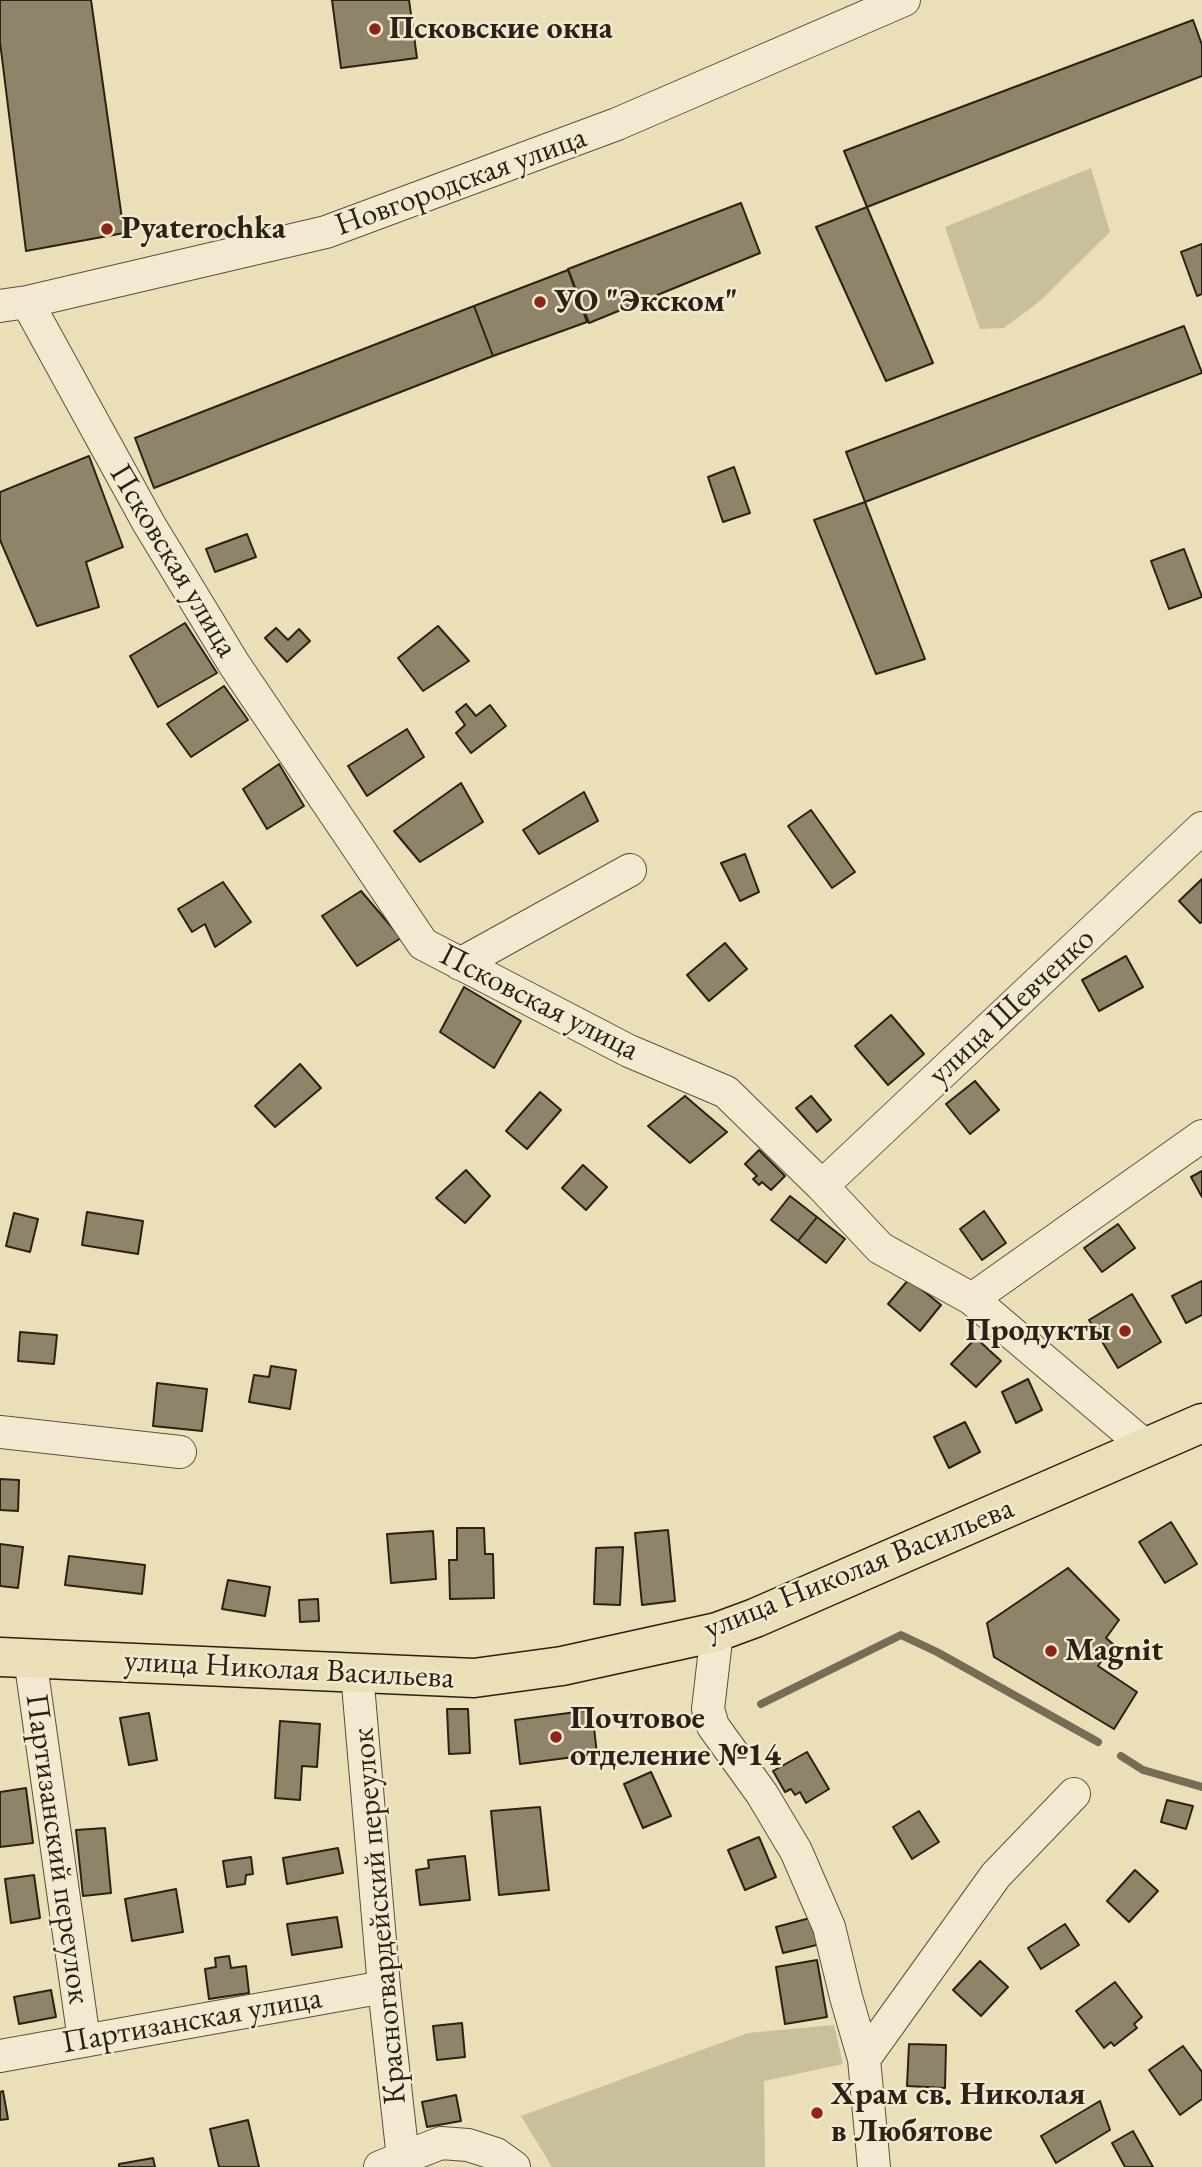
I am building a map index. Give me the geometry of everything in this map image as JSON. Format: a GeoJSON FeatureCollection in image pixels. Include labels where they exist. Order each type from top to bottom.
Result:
{"type":"FeatureCollection","features":[{"type":"Feature","properties":{"kind":"main road","name":"улица Николая Васильева"},"geometry":{"type":"LineString","coordinates":[[15,1657],[474,1678],[562,1666],[717,1632],[755,1619],[1202,1423]]}},
{"type":"Feature","properties":{"kind":"street","name":"Новгородская улица"},"geometry":{"type":"LineString","coordinates":[[13,304],[327,232],[617,124],[904,0]]}},
{"type":"Feature","properties":{"kind":"street","name":"Псковская улица"},"geometry":{"type":"LineString","coordinates":[[13,304],[234,664],[423,944],[629,1051],[726,1092],[822,1186],[880,1248],[972,1299],[1145,1447]]}},
{"type":"Feature","properties":{"kind":"street","name":"улица Шевченко"},"geometry":{"type":"LineString","coordinates":[[822,1186],[1202,828]]}},
{"type":"Feature","properties":{"kind":"street"},"geometry":{"type":"LineString","coordinates":[[460,964],[631,870]]}},
{"type":"Feature","properties":{"kind":"street"},"geometry":{"type":"LineString","coordinates":[[972,1299],[1202,1136]]}},
{"type":"Feature","properties":{"kind":"street"},"geometry":{"type":"LineString","coordinates":[[0,1432],[180,1452]]}},
{"type":"Feature","properties":{"kind":"street"},"geometry":{"type":"LineString","coordinates":[[717,1632],[708,1709],[713,1726],[762,1794],[802,1863],[829,1927],[864,2059],[874,2167]]}},
{"type":"Feature","properties":{"kind":"street","name":"Партизанский переулок"},"geometry":{"type":"LineString","coordinates":[[15,1657],[83,2040]]}},
{"type":"Feature","properties":{"kind":"street","name":"Красногвардейский переулок"},"geometry":{"type":"LineString","coordinates":[[357,1673],[384,1987],[392,2162]]}},
{"type":"Feature","properties":{"kind":"street"},"geometry":{"type":"LineString","coordinates":[[864,2059],[996,1875],[1074,1794]]}},
{"type":"Feature","properties":{"kind":"street","name":"Партизанская улица"},"geometry":{"type":"LineString","coordinates":[[0,2056],[384,1987]]}},
{"type":"Feature","properties":{"kind":"street"},"geometry":{"type":"LineString","coordinates":[[392,2162],[441,2143],[468,2145],[496,2154],[514,2167]]}},
{"type":"Feature","properties":{"kind":"shaded area"},"geometry":{"type":"Polygon","coordinates":[[[1091,168],[1110,232],[1040,301],[1004,328],[980,329],[945,227],[1091,168]]]}},
{"type":"Feature","properties":{"kind":"shaded area"},"geometry":{"type":"Polygon","coordinates":[[[834,2025],[843,2064],[764,2081],[765,2167],[552,2167],[521,2116],[748,2033],[834,2025]]]}},
{"type":"Feature","properties":{"kind":"building"},"geometry":{"type":"Polygon","coordinates":[[[0,0],[91,0],[124,233],[26,251],[0,42],[0,0]]]}},
{"type":"Feature","properties":{"kind":"building","name":"Псковские окна"},"geometry":{"type":"Polygon","coordinates":[[[332,0],[409,0],[417,58],[341,68],[332,0]]]}},
{"type":"Feature","properties":{"kind":"building"},"geometry":{"type":"Polygon","coordinates":[[[1193,20],[1202,45],[1202,76],[867,207],[844,151],[1193,20]]]}},
{"type":"Feature","properties":{"kind":"building"},"geometry":{"type":"Polygon","coordinates":[[[741,203],[760,253],[589,323],[568,269],[741,203]]]}},
{"type":"Feature","properties":{"kind":"building"},"geometry":{"type":"Polygon","coordinates":[[[867,207],[933,363],[886,381],[816,227],[867,207]]]}},
{"type":"Feature","properties":{"kind":"building"},"geometry":{"type":"Polygon","coordinates":[[[1202,244],[1202,294],[1197,296],[1181,252],[1202,244]]]}},
{"type":"Feature","properties":{"kind":"building"},"geometry":{"type":"Polygon","coordinates":[[[568,270],[587,322],[493,356],[474,306],[568,270]]]}},
{"type":"Feature","properties":{"kind":"building"},"geometry":{"type":"Polygon","coordinates":[[[474,306],[493,356],[154,488],[135,438],[474,306]]]}},
{"type":"Feature","properties":{"kind":"building"},"geometry":{"type":"Polygon","coordinates":[[[1184,326],[1202,373],[865,502],[846,452],[1184,326]]]}},
{"type":"Feature","properties":{"kind":"building"},"geometry":{"type":"Polygon","coordinates":[[[89,456],[123,547],[86,562],[99,607],[37,626],[0,540],[0,492],[89,456]]]}},
{"type":"Feature","properties":{"kind":"building"},"geometry":{"type":"Polygon","coordinates":[[[734,467],[750,513],[723,522],[708,477],[734,467]]]}},
{"type":"Feature","properties":{"kind":"building"},"geometry":{"type":"Polygon","coordinates":[[[865,502],[925,659],[876,674],[814,520],[865,502]]]}},
{"type":"Feature","properties":{"kind":"building"},"geometry":{"type":"Polygon","coordinates":[[[247,534],[256,557],[215,572],[206,549],[247,534]]]}},
{"type":"Feature","properties":{"kind":"building"},"geometry":{"type":"Polygon","coordinates":[[[1184,549],[1202,597],[1169,609],[1151,561],[1184,549]]]}},
{"type":"Feature","properties":{"kind":"building"},"geometry":{"type":"Polygon","coordinates":[[[185,623],[217,673],[158,707],[130,656],[185,623]]]}},
{"type":"Feature","properties":{"kind":"building"},"geometry":{"type":"Polygon","coordinates":[[[438,626],[469,661],[423,691],[398,658],[438,626]]]}},
{"type":"Feature","properties":{"kind":"building"},"geometry":{"type":"Polygon","coordinates":[[[276,628],[288,640],[299,629],[310,641],[287,662],[265,638],[276,628]]]}},
{"type":"Feature","properties":{"kind":"building"},"geometry":{"type":"Polygon","coordinates":[[[224,686],[248,720],[191,757],[167,724],[224,686]]]}},
{"type":"Feature","properties":{"kind":"building"},"geometry":{"type":"Polygon","coordinates":[[[466,704],[476,716],[490,705],[506,726],[471,753],[456,733],[465,725],[456,712],[466,704]]]}},
{"type":"Feature","properties":{"kind":"building"},"geometry":{"type":"Polygon","coordinates":[[[407,729],[424,757],[367,796],[348,766],[407,729]]]}},
{"type":"Feature","properties":{"kind":"building"},"geometry":{"type":"Polygon","coordinates":[[[279,764],[304,806],[267,829],[243,789],[279,764]]]}},
{"type":"Feature","properties":{"kind":"building"},"geometry":{"type":"Polygon","coordinates":[[[461,783],[483,822],[420,862],[394,831],[461,783]]]}},
{"type":"Feature","properties":{"kind":"building"},"geometry":{"type":"Polygon","coordinates":[[[584,792],[598,821],[539,854],[523,830],[584,792]]]}},
{"type":"Feature","properties":{"kind":"building"},"geometry":{"type":"Polygon","coordinates":[[[811,810],[855,872],[832,888],[788,826],[811,810]]]}},
{"type":"Feature","properties":{"kind":"building"},"geometry":{"type":"Polygon","coordinates":[[[745,854],[759,892],[740,901],[721,863],[745,854]]]}},
{"type":"Feature","properties":{"kind":"building"},"geometry":{"type":"Polygon","coordinates":[[[1202,879],[1202,922],[1200,923],[1179,901],[1202,879]]]}},
{"type":"Feature","properties":{"kind":"building"},"geometry":{"type":"Polygon","coordinates":[[[223,882],[251,922],[215,947],[205,924],[192,932],[178,909],[223,882]]]}},
{"type":"Feature","properties":{"kind":"building"},"geometry":{"type":"Polygon","coordinates":[[[361,891],[401,938],[357,966],[322,916],[361,891]]]}},
{"type":"Feature","properties":{"kind":"building"},"geometry":{"type":"Polygon","coordinates":[[[725,943],[747,969],[709,1001],[687,975],[725,943]]]}},
{"type":"Feature","properties":{"kind":"building"},"geometry":{"type":"Polygon","coordinates":[[[1126,956],[1143,987],[1099,1011],[1082,980],[1126,956]]]}},
{"type":"Feature","properties":{"kind":"building"},"geometry":{"type":"Polygon","coordinates":[[[464,987],[521,1021],[494,1068],[440,1032],[464,987]]]}},
{"type":"Feature","properties":{"kind":"building"},"geometry":{"type":"Polygon","coordinates":[[[891,1015],[924,1054],[888,1085],[855,1046],[891,1015]]]}},
{"type":"Feature","properties":{"kind":"building"},"geometry":{"type":"Polygon","coordinates":[[[300,1064],[321,1088],[275,1127],[255,1106],[300,1064]]]}},
{"type":"Feature","properties":{"kind":"building"},"geometry":{"type":"Polygon","coordinates":[[[975,1081],[999,1110],[970,1134],[946,1104],[975,1081]]]}},
{"type":"Feature","properties":{"kind":"building"},"geometry":{"type":"Polygon","coordinates":[[[540,1092],[561,1110],[527,1149],[506,1131],[540,1092]]]}},
{"type":"Feature","properties":{"kind":"building"},"geometry":{"type":"Polygon","coordinates":[[[685,1096],[727,1132],[690,1163],[648,1126],[685,1096]]]}},
{"type":"Feature","properties":{"kind":"building"},"geometry":{"type":"Polygon","coordinates":[[[811,1096],[831,1120],[817,1132],[796,1108],[811,1096]]]}},
{"type":"Feature","properties":{"kind":"building"},"geometry":{"type":"Polygon","coordinates":[[[759,1150],[785,1176],[771,1190],[762,1182],[759,1185],[753,1179],[757,1176],[745,1164],[759,1150]]]}},
{"type":"Feature","properties":{"kind":"building"},"geometry":{"type":"Polygon","coordinates":[[[583,1165],[607,1187],[586,1210],[562,1188],[583,1165]]]}},
{"type":"Feature","properties":{"kind":"building"},"geometry":{"type":"Polygon","coordinates":[[[466,1170],[490,1196],[465,1223],[436,1198],[466,1170]]]}},
{"type":"Feature","properties":{"kind":"building"},"geometry":{"type":"Polygon","coordinates":[[[1202,1171],[1202,1197],[1191,1177],[1202,1171]]]}},
{"type":"Feature","properties":{"kind":"building"},"geometry":{"type":"Polygon","coordinates":[[[790,1196],[817,1217],[798,1241],[771,1220],[790,1196]]]}},
{"type":"Feature","properties":{"kind":"building"},"geometry":{"type":"Polygon","coordinates":[[[984,1211],[1006,1243],[982,1260],[960,1229],[984,1211]]]}},
{"type":"Feature","properties":{"kind":"building"},"geometry":{"type":"Polygon","coordinates":[[[87,1212],[143,1221],[138,1254],[82,1245],[87,1212]]]}},
{"type":"Feature","properties":{"kind":"building"},"geometry":{"type":"Polygon","coordinates":[[[14,1213],[38,1219],[30,1252],[6,1246],[14,1213]]]}},
{"type":"Feature","properties":{"kind":"building"},"geometry":{"type":"Polygon","coordinates":[[[817,1217],[845,1239],[826,1263],[798,1241],[817,1217]]]}},
{"type":"Feature","properties":{"kind":"building"},"geometry":{"type":"Polygon","coordinates":[[[1118,1224],[1135,1248],[1102,1272],[1084,1248],[1118,1224]]]}},
{"type":"Feature","properties":{"kind":"building"},"geometry":{"type":"Polygon","coordinates":[[[909,1279],[941,1305],[920,1331],[888,1304],[909,1279]]]}},
{"type":"Feature","properties":{"kind":"building"},"geometry":{"type":"Polygon","coordinates":[[[1202,1281],[1202,1315],[1186,1323],[1172,1296],[1202,1281]]]}},
{"type":"Feature","properties":{"kind":"building","name":"Продукты"},"geometry":{"type":"Polygon","coordinates":[[[1132,1294],[1161,1342],[1118,1368],[1089,1320],[1132,1294]]]}},
{"type":"Feature","properties":{"kind":"building"},"geometry":{"type":"Polygon","coordinates":[[[20,1332],[57,1335],[54,1364],[18,1361],[20,1332]]]}},
{"type":"Feature","properties":{"kind":"building"},"geometry":{"type":"Polygon","coordinates":[[[976,1338],[1001,1361],[976,1387],[951,1364],[976,1338]]]}},
{"type":"Feature","properties":{"kind":"building"},"geometry":{"type":"Polygon","coordinates":[[[271,1366],[296,1370],[290,1409],[249,1402],[254,1375],[269,1377],[271,1366]]]}},
{"type":"Feature","properties":{"kind":"building"},"geometry":{"type":"Polygon","coordinates":[[[1028,1379],[1042,1410],[1016,1423],[1002,1392],[1028,1379]]]}},
{"type":"Feature","properties":{"kind":"building"},"geometry":{"type":"Polygon","coordinates":[[[157,1383],[207,1389],[202,1431],[153,1426],[157,1383]]]}},
{"type":"Feature","properties":{"kind":"building"},"geometry":{"type":"Polygon","coordinates":[[[965,1422],[980,1452],[949,1468],[934,1437],[965,1422]]]}},
{"type":"Feature","properties":{"kind":"building"},"geometry":{"type":"Polygon","coordinates":[[[0,1479],[19,1480],[18,1511],[0,1510],[0,1479]]]}},
{"type":"Feature","properties":{"kind":"building"},"geometry":{"type":"Polygon","coordinates":[[[1171,1522],[1197,1564],[1165,1583],[1139,1542],[1171,1522]]]}},
{"type":"Feature","properties":{"kind":"building"},"geometry":{"type":"Polygon","coordinates":[[[457,1528],[484,1528],[485,1554],[493,1554],[494,1598],[450,1599],[449,1560],[457,1560],[457,1528]]]}},
{"type":"Feature","properties":{"kind":"building"},"geometry":{"type":"Polygon","coordinates":[[[668,1530],[675,1601],[642,1605],[635,1533],[668,1530]]]}},
{"type":"Feature","properties":{"kind":"building"},"geometry":{"type":"Polygon","coordinates":[[[433,1531],[436,1579],[391,1583],[387,1534],[433,1531]]]}},
{"type":"Feature","properties":{"kind":"building"},"geometry":{"type":"Polygon","coordinates":[[[0,1544],[23,1547],[18,1588],[0,1586],[0,1544]]]}},
{"type":"Feature","properties":{"kind":"building"},"geometry":{"type":"Polygon","coordinates":[[[623,1547],[620,1605],[594,1604],[596,1548],[623,1547]]]}},
{"type":"Feature","properties":{"kind":"building"},"geometry":{"type":"Polygon","coordinates":[[[69,1556],[145,1565],[142,1594],[65,1585],[69,1556]]]}},
{"type":"Feature","properties":{"kind":"building","name":"Magnit"},"geometry":{"type":"Polygon","coordinates":[[[1068,1568],[1119,1620],[1106,1638],[1113,1644],[1098,1666],[1137,1692],[1114,1729],[994,1657],[987,1623],[1068,1568]]]}},
{"type":"Feature","properties":{"kind":"building"},"geometry":{"type":"Polygon","coordinates":[[[228,1580],[270,1587],[265,1616],[222,1609],[228,1580]]]}},
{"type":"Feature","properties":{"kind":"building"},"geometry":{"type":"Polygon","coordinates":[[[318,1599],[319,1621],[300,1622],[299,1600],[318,1599]]]}},
{"type":"Feature","properties":{"kind":"building"},"geometry":{"type":"Polygon","coordinates":[[[447,1709],[468,1709],[470,1753],[449,1754],[447,1709]]]}},
{"type":"Feature","properties":{"kind":"building","name":"Почтовое отделение №14"},"geometry":{"type":"Polygon","coordinates":[[[592,1710],[597,1754],[520,1764],[515,1720],[592,1710]]]}},
{"type":"Feature","properties":{"kind":"building"},"geometry":{"type":"Polygon","coordinates":[[[149,1713],[157,1760],[129,1765],[120,1718],[149,1713]]]}},
{"type":"Feature","properties":{"kind":"building"},"geometry":{"type":"Polygon","coordinates":[[[280,1721],[320,1724],[317,1767],[302,1766],[300,1800],[275,1798],[280,1721]]]}},
{"type":"Feature","properties":{"kind":"building"},"geometry":{"type":"Polygon","coordinates":[[[807,1752],[829,1789],[806,1803],[800,1792],[795,1795],[791,1789],[785,1792],[773,1771],[807,1752]]]}},
{"type":"Feature","properties":{"kind":"building"},"geometry":{"type":"Polygon","coordinates":[[[651,1772],[671,1816],[643,1828],[624,1784],[651,1772]]]}},
{"type":"Feature","properties":{"kind":"building"},"geometry":{"type":"Polygon","coordinates":[[[26,1788],[33,1843],[0,1847],[0,1792],[26,1788]]]}},
{"type":"Feature","properties":{"kind":"building"},"geometry":{"type":"Polygon","coordinates":[[[1167,1800],[1193,1806],[1186,1829],[1161,1822],[1167,1800]]]}},
{"type":"Feature","properties":{"kind":"building"},"geometry":{"type":"Polygon","coordinates":[[[540,1807],[549,1890],[499,1895],[491,1811],[540,1807]]]}},
{"type":"Feature","properties":{"kind":"building"},"geometry":{"type":"Polygon","coordinates":[[[919,1811],[939,1842],[912,1859],[893,1827],[919,1811]]]}},
{"type":"Feature","properties":{"kind":"building"},"geometry":{"type":"Polygon","coordinates":[[[105,1828],[111,1893],[83,1896],[76,1830],[105,1828]]]}},
{"type":"Feature","properties":{"kind":"building"},"geometry":{"type":"Polygon","coordinates":[[[759,1837],[776,1877],[745,1890],[728,1850],[759,1837]]]}},
{"type":"Feature","properties":{"kind":"building"},"geometry":{"type":"Polygon","coordinates":[[[338,1848],[343,1873],[287,1884],[283,1858],[338,1848]]]}},
{"type":"Feature","properties":{"kind":"building"},"geometry":{"type":"Polygon","coordinates":[[[465,1856],[470,1900],[420,1905],[416,1870],[429,1868],[428,1860],[465,1856]]]}},
{"type":"Feature","properties":{"kind":"building"},"geometry":{"type":"Polygon","coordinates":[[[251,1857],[253,1874],[246,1875],[245,1884],[227,1887],[223,1861],[251,1857]]]}},
{"type":"Feature","properties":{"kind":"building"},"geometry":{"type":"Polygon","coordinates":[[[1135,1870],[1158,1891],[1129,1922],[1107,1901],[1135,1870]]]}},
{"type":"Feature","properties":{"kind":"building"},"geometry":{"type":"Polygon","coordinates":[[[34,1875],[40,1918],[11,1923],[5,1879],[34,1875]]]}},
{"type":"Feature","properties":{"kind":"building"},"geometry":{"type":"Polygon","coordinates":[[[176,1889],[183,1932],[132,1941],[125,1899],[176,1889]]]}},
{"type":"Feature","properties":{"kind":"building"},"geometry":{"type":"Polygon","coordinates":[[[337,1917],[342,1947],[292,1955],[287,1924],[337,1917]]]}},
{"type":"Feature","properties":{"kind":"building"},"geometry":{"type":"Polygon","coordinates":[[[814,1917],[821,1944],[783,1953],[776,1927],[814,1917]]]}},
{"type":"Feature","properties":{"kind":"building"},"geometry":{"type":"Polygon","coordinates":[[[1065,1924],[1079,1945],[1041,1969],[1028,1948],[1065,1924]]]}},
{"type":"Feature","properties":{"kind":"building"},"geometry":{"type":"Polygon","coordinates":[[[229,1956],[231,1968],[246,1966],[249,1993],[209,1999],[205,1969],[216,1967],[215,1958],[229,1956]]]}},
{"type":"Feature","properties":{"kind":"building"},"geometry":{"type":"Polygon","coordinates":[[[817,1960],[827,2017],[785,2024],[776,1967],[817,1960]]]}},
{"type":"Feature","properties":{"kind":"building"},"geometry":{"type":"Polygon","coordinates":[[[980,1961],[1008,1987],[981,2016],[953,1990],[980,1961]]]}},
{"type":"Feature","properties":{"kind":"building"},"geometry":{"type":"Polygon","coordinates":[[[1115,1982],[1142,2017],[1134,2024],[1137,2028],[1114,2046],[1111,2042],[1104,2048],[1076,2011],[1115,1982]]]}},
{"type":"Feature","properties":{"kind":"building"},"geometry":{"type":"Polygon","coordinates":[[[51,1990],[56,2017],[19,2024],[14,1997],[51,1990]]]}},
{"type":"Feature","properties":{"kind":"building"},"geometry":{"type":"Polygon","coordinates":[[[462,2023],[465,2057],[437,2060],[433,2026],[462,2023]]]}},
{"type":"Feature","properties":{"kind":"building"},"geometry":{"type":"Polygon","coordinates":[[[909,2044],[946,2045],[945,2088],[907,2086],[909,2044]]]}},
{"type":"Feature","properties":{"kind":"building"},"geometry":{"type":"Polygon","coordinates":[[[1183,2046],[1202,2072],[1202,2099],[1180,2115],[1149,2070],[1183,2046]]]}},
{"type":"Feature","properties":{"kind":"building"},"geometry":{"type":"Polygon","coordinates":[[[3,2091],[8,2119],[0,2120],[0,2092],[3,2091]]]}},
{"type":"Feature","properties":{"kind":"building"},"geometry":{"type":"Polygon","coordinates":[[[456,2095],[461,2121],[427,2127],[422,2102],[456,2095]]]}},
{"type":"Feature","properties":{"kind":"building"},"geometry":{"type":"Polygon","coordinates":[[[1100,2101],[1110,2130],[1056,2163],[1041,2136],[1100,2101]]]}},
{"type":"Feature","properties":{"kind":"building"},"geometry":{"type":"Polygon","coordinates":[[[248,2120],[259,2167],[219,2167],[210,2129],[248,2120]]]}},
{"type":"Feature","properties":{"kind":"building"},"geometry":{"type":"Polygon","coordinates":[[[1133,2131],[1153,2167],[1125,2167],[1112,2143],[1133,2131]]]}},
{"type":"Feature","properties":{"kind":"building"},"geometry":{"type":"Polygon","coordinates":[[[153,2158],[155,2167],[119,2167],[119,2164],[153,2158]]]}},
{"type":"Feature","properties":{"kind":"waterway"},"geometry":{"type":"LineString","coordinates":[[761,1704],[901,1635],[937,1652],[1098,1742]]}},
{"type":"Feature","properties":{"kind":"waterway"},"geometry":{"type":"LineString","coordinates":[[1121,1756],[1143,1770],[1202,1787]]}},
{"type":"Feature","properties":{"kind":"place","name":"Псковские окна"},"geometry":{"type":"Point","coordinates":[375,29]}},
{"type":"Feature","properties":{"kind":"place","name":"Pyaterochka"},"geometry":{"type":"Point","coordinates":[107,229]}},
{"type":"Feature","properties":{"kind":"place","name":"УО \"Экском\""},"geometry":{"type":"Point","coordinates":[540,302]}},
{"type":"Feature","properties":{"kind":"place","name":"Продукты"},"geometry":{"type":"Point","coordinates":[1125,1331]}},
{"type":"Feature","properties":{"kind":"place","name":"Magnit"},"geometry":{"type":"Point","coordinates":[1051,1651]}},
{"type":"Feature","properties":{"kind":"place","name":"Почтовое отделение №14"},"geometry":{"type":"Point","coordinates":[556,1737]}},
{"type":"Feature","properties":{"kind":"place","name":"Храм св. Николая в Любятове"},"geometry":{"type":"Point","coordinates":[817,2113]}}]}
